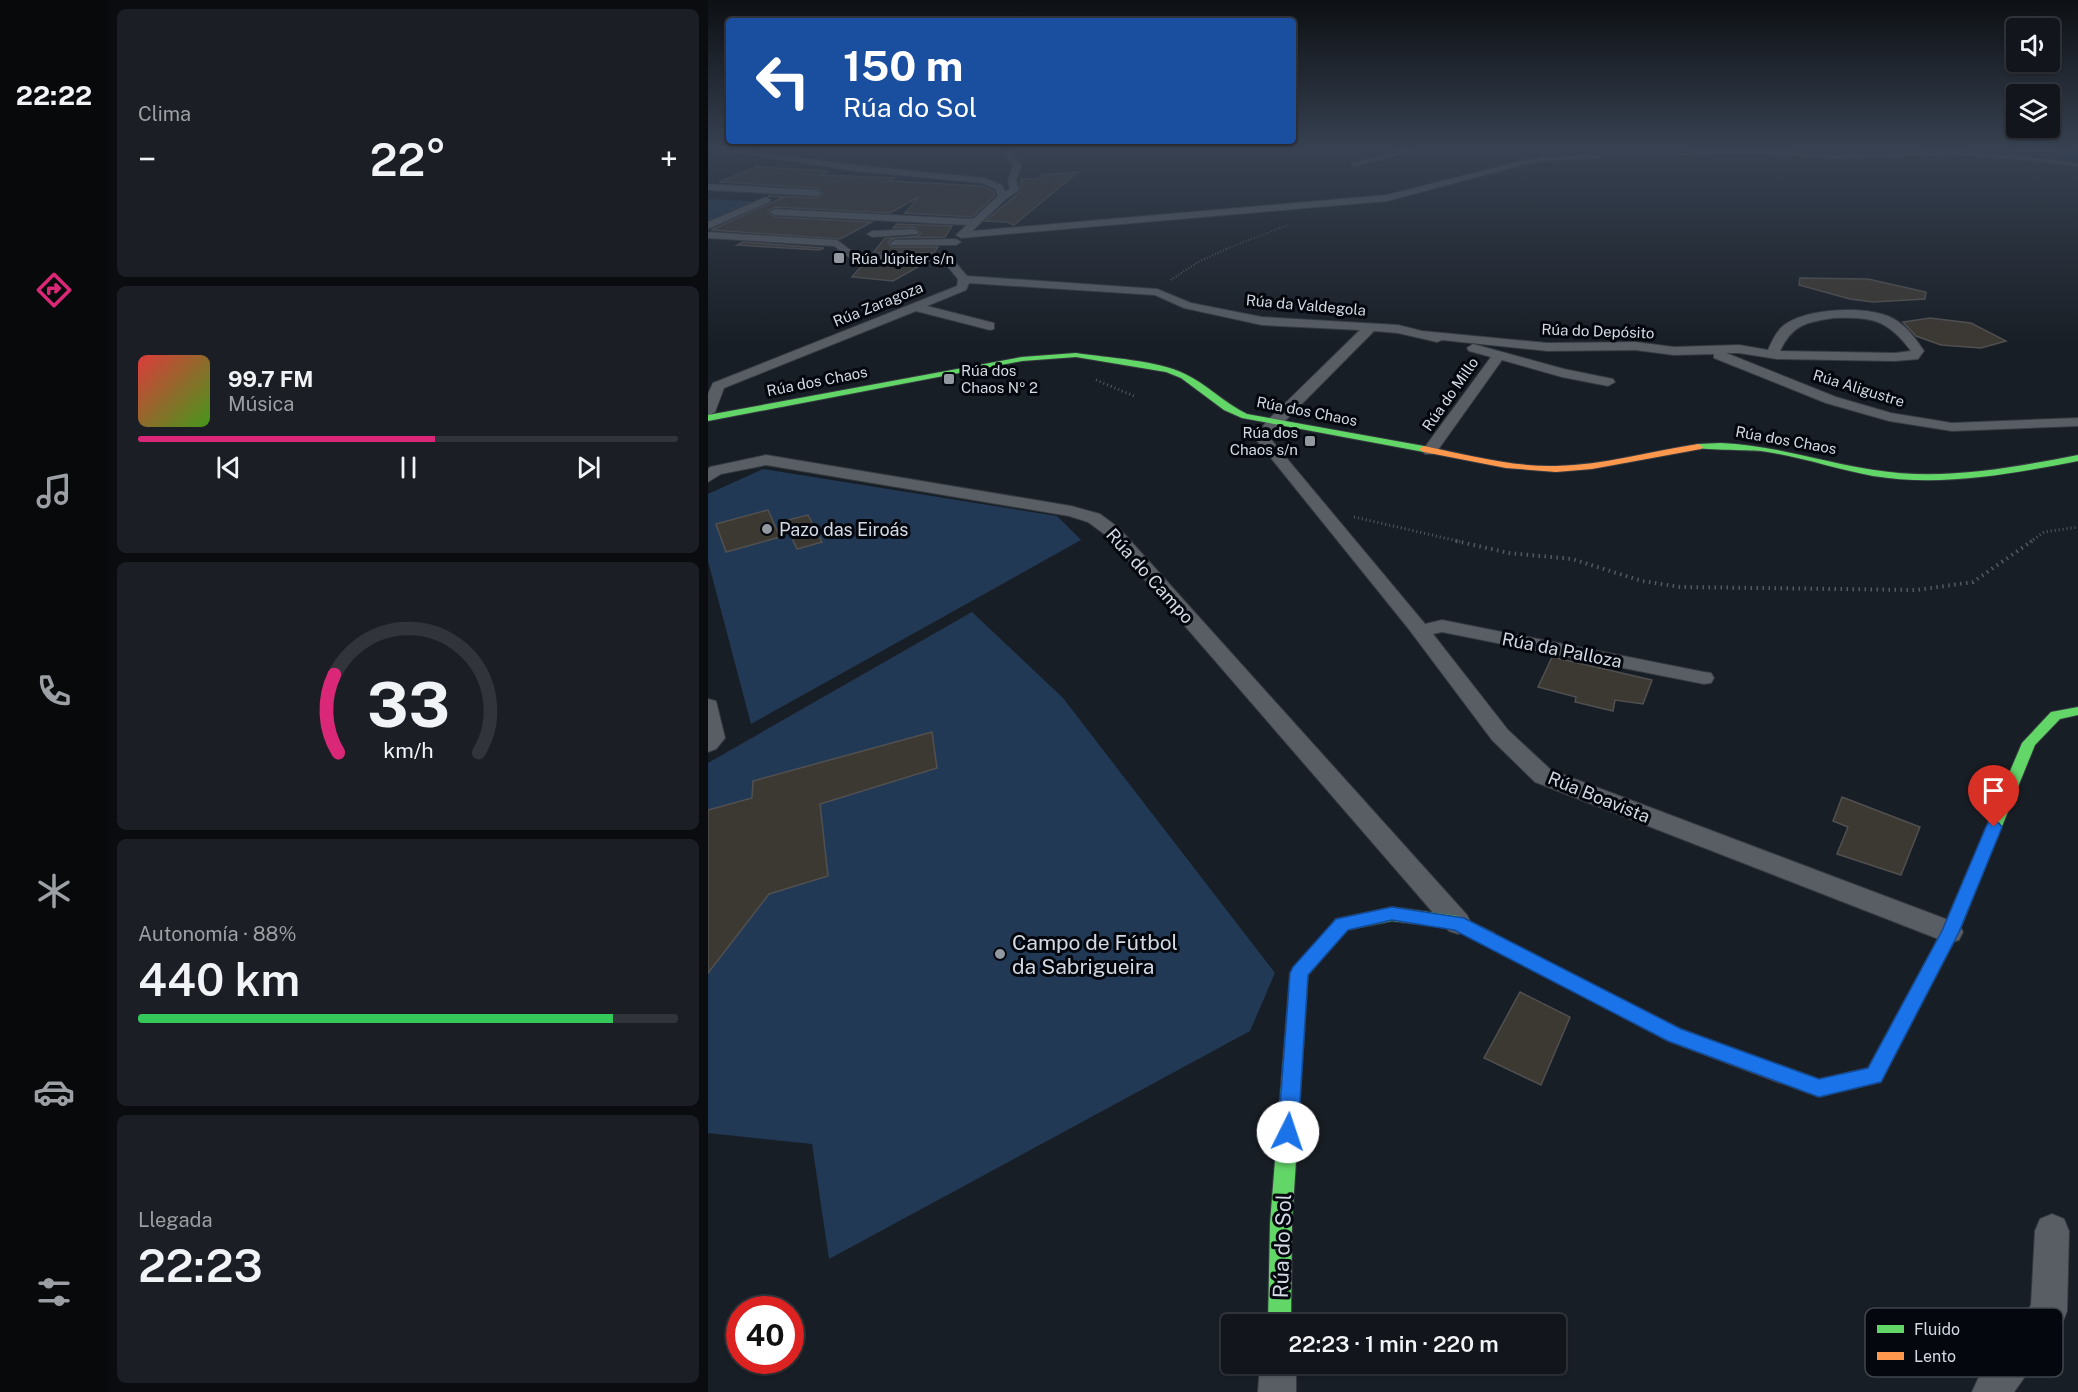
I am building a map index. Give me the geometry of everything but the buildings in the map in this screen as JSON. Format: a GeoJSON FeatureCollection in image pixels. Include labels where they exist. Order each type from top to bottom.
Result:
{"type":"FeatureCollection","features":[{"type":"Feature","properties":{"kind":"street"},"geometry":{"type":"LineString","coordinates":[[708,226],[733,215]]}},
{"type":"Feature","properties":{"kind":"street"},"geometry":{"type":"LineString","coordinates":[[750,237],[782,215]]}},
{"type":"Feature","properties":{"kind":"street"},"geometry":{"type":"LineString","coordinates":[[946,258],[961,236],[983,215]]}},
{"type":"Feature","properties":{"kind":"street"},"geometry":{"type":"LineString","coordinates":[[865,244],[1197,215]]}},
{"type":"Feature","properties":{"kind":"street"},"geometry":{"type":"LineString","coordinates":[[774,221],[885,219],[975,222]]}},
{"type":"Feature","properties":{"kind":"street"},"geometry":{"type":"LineString","coordinates":[[854,258],[865,244],[871,231],[885,219]]}},
{"type":"Feature","properties":{"kind":"street"},"geometry":{"type":"LineString","coordinates":[[774,221],[788,224]]}},
{"type":"Feature","properties":{"kind":"street"},"geometry":{"type":"LineString","coordinates":[[871,231],[961,236]]}},
{"type":"Feature","properties":{"kind":"street"},"geometry":{"type":"LineString","coordinates":[[708,235],[837,243],[854,258],[946,258],[964,279]]}},
{"type":"Feature","properties":{"kind":"street","name":"Rúa da Valdegola"},"geometry":{"type":"LineString","coordinates":[[964,279],[1157,292],[1188,306],[1262,321],[1371,327],[1424,334],[1562,373],[1608,382]]}},
{"type":"Feature","properties":{"kind":"street","name":"Rúa Zaragoza"},"geometry":{"type":"LineString","coordinates":[[708,412],[713,385],[962,288],[964,279]]}},
{"type":"Feature","properties":{"kind":"street"},"geometry":{"type":"LineString","coordinates":[[915,307],[990,326]]}},
{"type":"Feature","properties":{"kind":"street","name":"Rúa do Depósito"},"geometry":{"type":"LineString","coordinates":[[1424,334],[1548,347],[1635,346],[1674,351],[1739,350],[1772,354],[1895,357],[1913,356],[1918,351],[1902,330],[1884,318],[1860,313],[1814,317],[1787,328],[1772,354]]}},
{"type":"Feature","properties":{"kind":"street"},"geometry":{"type":"LineString","coordinates":[[1273,423],[1371,327]]}},
{"type":"Feature","properties":{"kind":"street","name":"Rúa Aligustre"},"geometry":{"type":"LineString","coordinates":[[1709,351],[1831,400],[1889,417],[1952,427],[2078,423]]}},
{"type":"Feature","properties":{"kind":"street","name":"Rúa dos Chaos"},"geometry":{"type":"LineString","coordinates":[[708,418],[1022,359],[1076,355],[1168,370],[1184,376],[1227,408],[1245,416],[1495,463],[1563,469],[1596,466],[1689,448],[1727,445],[1756,448],[1842,467],[1902,476],[1959,477],[1997,473],[2078,458]]}},
{"type":"Feature","properties":{"kind":"street","name":"Rúa do Millo"},"geometry":{"type":"LineString","coordinates":[[1430,451],[1498,356]]}},
{"type":"Feature","properties":{"kind":"street","name":"Rúa Boavista"},"geometry":{"type":"LineString","coordinates":[[1273,423],[1261,437],[1420,631],[1500,735],[1543,776],[1950,932]]}},
{"type":"Feature","properties":{"kind":"street","name":"Rúa do Campo"},"geometry":{"type":"LineString","coordinates":[[711,471],[766,460],[1071,511],[1094,518],[1113,532],[1458,923]]}},
{"type":"Feature","properties":{"kind":"street","name":"Rúa da Palloza"},"geometry":{"type":"LineString","coordinates":[[1420,631],[1442,626],[1704,678]]}},
{"type":"Feature","properties":{"kind":"street"},"geometry":{"type":"LineString","coordinates":[[708,706],[714,738],[708,744]]}},
{"type":"Feature","properties":{"kind":"street","name":"Rúa do Sol"},"geometry":{"type":"LineString","coordinates":[[1279,1314],[1281,1223],[1299,973],[1342,924],[1392,914],[1458,923],[1674,1035],[1819,1088],[1874,1076],[1950,932],[2029,743],[2056,715],[2078,711]]}},
{"type":"Feature","properties":{"kind":"street"},"geometry":{"type":"LineString","coordinates":[[2049,1308],[2052,1231]]}},
{"type":"Feature","properties":{"kind":"street"},"geometry":{"type":"LineString","coordinates":[[1277,1392],[1278,1374]]}},
{"type":"Feature","properties":{"kind":"street"},"geometry":{"type":"LineString","coordinates":[[1991,1392],[2002,1377]]}},
{"type":"Feature","properties":{"kind":"path"},"geometry":{"type":"LineString","coordinates":[[1157,292],[1191,264],[1218,250],[1290,224]]}},
{"type":"Feature","properties":{"kind":"path"},"geometry":{"type":"LineString","coordinates":[[1324,514],[1339,514],[1509,553],[1572,559],[1642,581],[1680,587],[1917,590],[1973,582],[2044,532],[2078,527]]}},
{"type":"Feature","properties":{"kind":"shaded area"},"geometry":{"type":"Polygon","coordinates":[[[708,215],[722,215],[708,221],[708,215]]]}},
{"type":"Feature","properties":{"kind":"shaded area"},"geometry":{"type":"Polygon","coordinates":[[[763,469],[1057,516],[1081,540],[751,724],[708,561],[708,494],[763,469]]]}},
{"type":"Feature","properties":{"kind":"shaded area"},"geometry":{"type":"Polygon","coordinates":[[[972,612],[1063,698],[1275,973],[1250,1031],[829,1259],[812,1144],[708,1133],[708,763],[972,612]]]}},
{"type":"Feature","properties":{"kind":"traffic: fast"},"geometry":{"type":"LineString","coordinates":[[708,418],[1022,359],[1076,355],[1168,370],[1184,376],[1227,408],[1245,416],[1424,449]]}},
{"type":"Feature","properties":{"kind":"traffic: fast"},"geometry":{"type":"LineString","coordinates":[[1698,447],[1743,446],[1787,453],[1874,473],[1925,477],[1951,477],[2002,471],[2078,458]]}},
{"type":"Feature","properties":{"kind":"traffic: fast"},"geometry":{"type":"LineString","coordinates":[[1780,1074],[1819,1088],[1874,1076],[1950,932],[2029,743],[2056,715],[2078,711]]}},
{"type":"Feature","properties":{"kind":"traffic: fast"},"geometry":{"type":"LineString","coordinates":[[1279,1314],[1281,1223],[1299,973],[1342,924],[1392,914],[1458,923],[1488,938]]}},
{"type":"Feature","properties":{"kind":"traffic: slow"},"geometry":{"type":"LineString","coordinates":[[1424,449],[1506,465],[1556,469],[1592,466],[1698,447]]}},
{"type":"Feature","properties":{"kind":"traffic: slow"},"geometry":{"type":"LineString","coordinates":[[1488,938],[1675,1035],[1780,1074]]}},
{"type":"Feature","properties":{"kind":"place","name":"Rúa Júpiter s/n"},"geometry":{"type":"Point","coordinates":[839,258]}},
{"type":"Feature","properties":{"kind":"place","name":"Rúa dos Chaos Nº 2"},"geometry":{"type":"Point","coordinates":[949,379]}},
{"type":"Feature","properties":{"kind":"place","name":"Rúa dos Chaos s/n"},"geometry":{"type":"Point","coordinates":[1310,441]}},
{"type":"Feature","properties":{"kind":"place","name":"Pazo das Eiroás"},"geometry":{"type":"Point","coordinates":[767,529]}},
{"type":"Feature","properties":{"kind":"place","name":"Campo de Fútbol da Sabrigueira"},"geometry":{"type":"Point","coordinates":[1000,954]}},
{"type":"Feature","properties":{"kind":"route"},"geometry":{"type":"LineString","coordinates":[[1288,1132],[1299,973],[1342,924],[1392,914],[1458,923],[1674,1035],[1819,1088],[1874,1076],[1950,932],[1994,827]]}}]}
